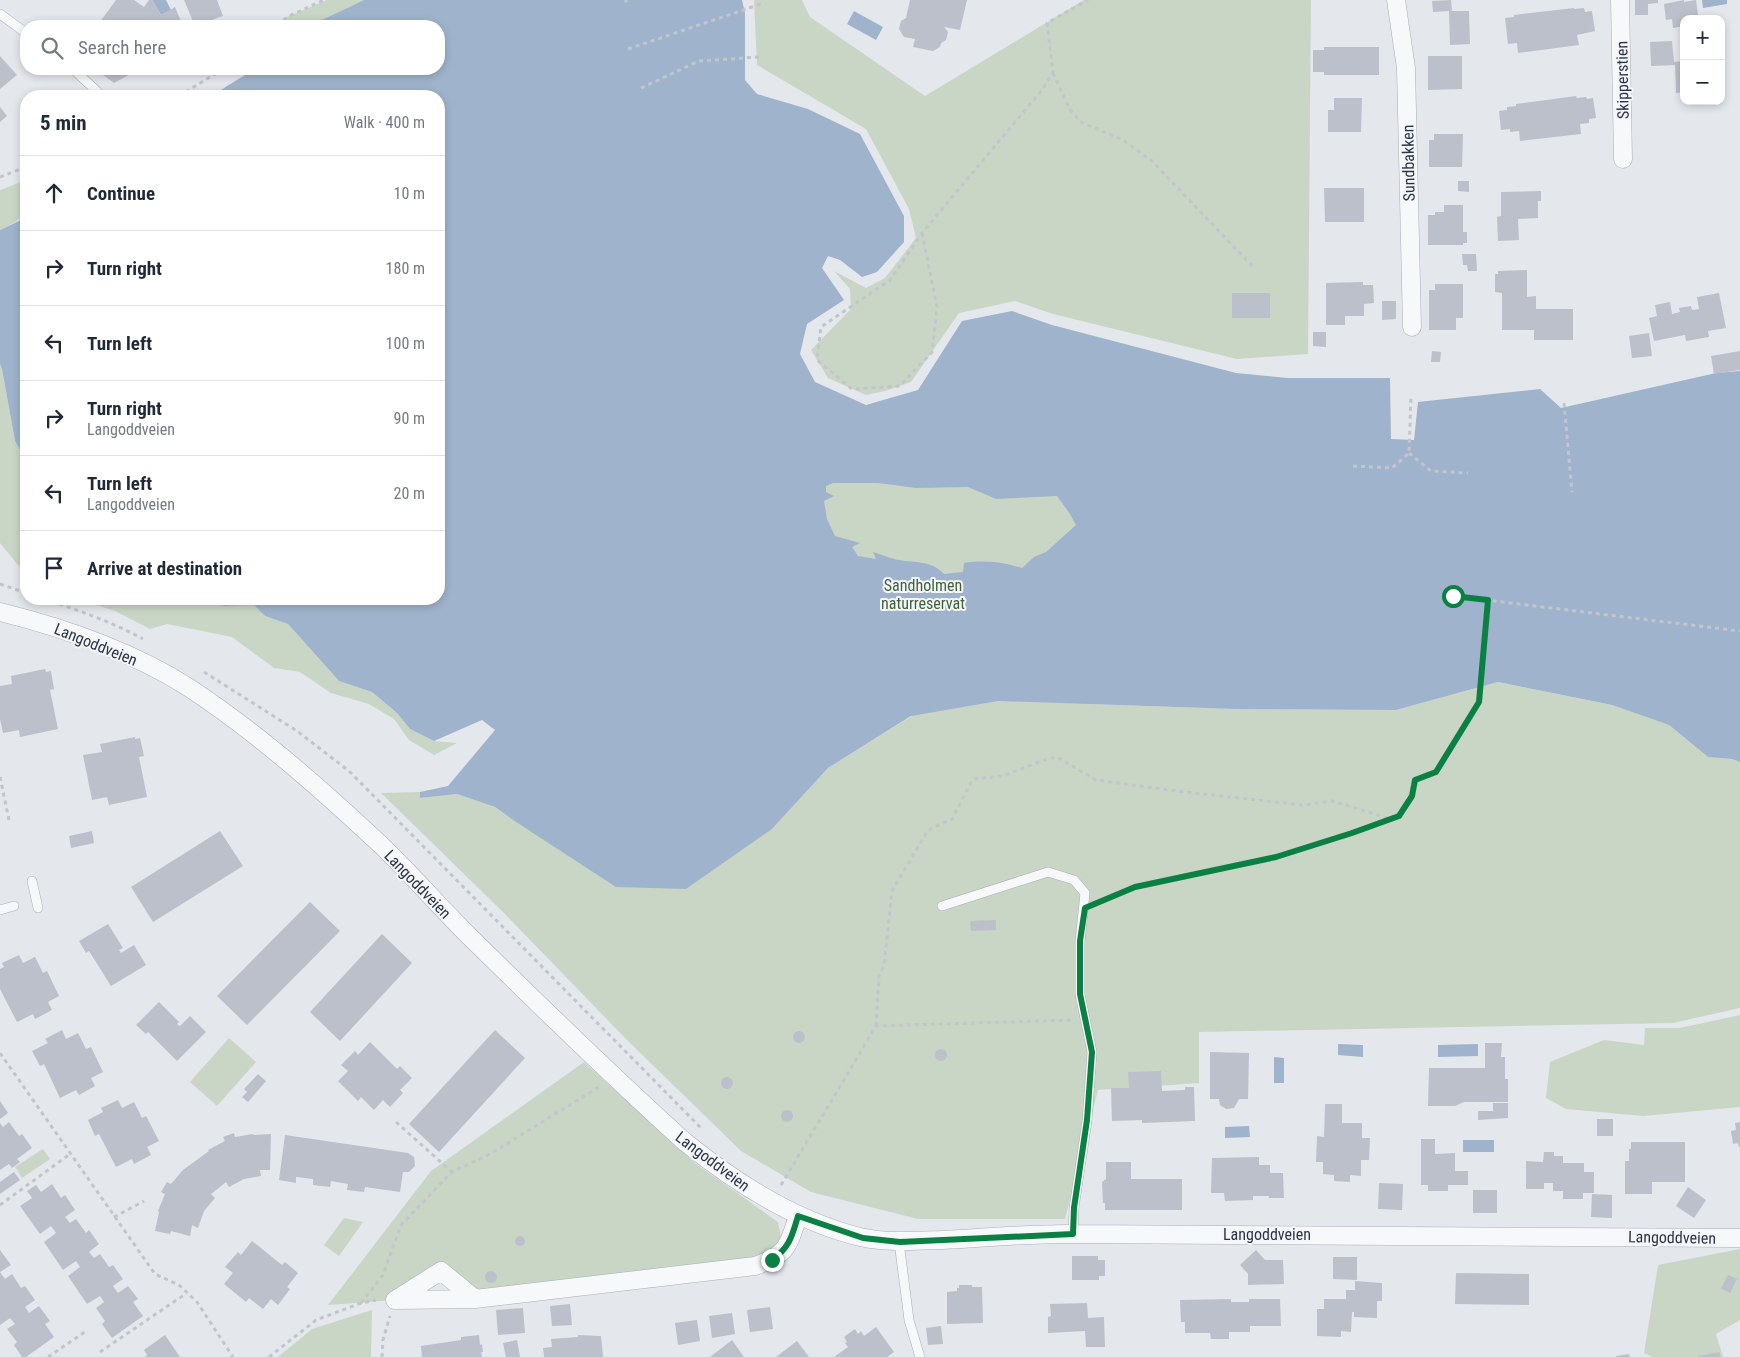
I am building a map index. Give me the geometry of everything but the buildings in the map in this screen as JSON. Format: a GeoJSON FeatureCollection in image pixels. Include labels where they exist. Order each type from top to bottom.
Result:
{"type":"FeatureCollection","features":[{"type":"Feature","properties":{"kind":"street","name":"Sundbakken"},"geometry":{"type":"LineString","coordinates":[[1396,0],[1406,68],[1412,327]]}},
{"type":"Feature","properties":{"kind":"street","name":"Skipperstien"},"geometry":{"type":"LineString","coordinates":[[1620,0],[1623,159]]}},
{"type":"Feature","properties":{"kind":"street","name":"Langoddveien"},"geometry":{"type":"LineString","coordinates":[[0,612],[43,622],[132,657],[187,686],[258,738],[295,767],[383,847],[467,934],[699,1154],[760,1195],[798,1216],[863,1238],[900,1242],[1073,1234],[1362,1234],[1740,1238]]}},
{"type":"Feature","properties":{"kind":"street"},"geometry":{"type":"LineString","coordinates":[[396,1300],[475,1299],[755,1266],[772,1260],[783,1252],[792,1235],[798,1216]]}},
{"type":"Feature","properties":{"kind":"street"},"geometry":{"type":"LineString","coordinates":[[396,1300],[441,1271],[475,1299]]}},
{"type":"Feature","properties":{"kind":"lane"},"geometry":{"type":"LineString","coordinates":[[0,14],[20,29]]}},
{"type":"Feature","properties":{"kind":"lane"},"geometry":{"type":"LineString","coordinates":[[79,75],[96,90]]}},
{"type":"Feature","properties":{"kind":"lane"},"geometry":{"type":"LineString","coordinates":[[942,906],[1048,872],[1074,880],[1085,893],[1085,908],[1080,941],[1080,994],[1092,1052],[1087,1120],[1074,1208],[1073,1234]]}},
{"type":"Feature","properties":{"kind":"lane"},"geometry":{"type":"LineString","coordinates":[[32,881],[38,908]]}},
{"type":"Feature","properties":{"kind":"lane"},"geometry":{"type":"LineString","coordinates":[[0,910],[14,906]]}},
{"type":"Feature","properties":{"kind":"lane"},"geometry":{"type":"LineString","coordinates":[[900,1242],[908,1320],[920,1357]]}},
{"type":"Feature","properties":{"kind":"path"},"geometry":{"type":"LineString","coordinates":[[284,20],[324,0]]}},
{"type":"Feature","properties":{"kind":"path"},"geometry":{"type":"LineString","coordinates":[[1088,0],[1047,23],[1053,72],[1070,110],[1081,122],[1123,140],[1152,161],[1253,267]]}},
{"type":"Feature","properties":{"kind":"path"},"geometry":{"type":"LineString","coordinates":[[628,49],[760,4]]}},
{"type":"Feature","properties":{"kind":"path"},"geometry":{"type":"LineString","coordinates":[[641,88],[699,61],[760,57]]}},
{"type":"Feature","properties":{"kind":"path"},"geometry":{"type":"LineString","coordinates":[[922,233],[937,307],[932,352],[900,386],[852,389],[817,360],[821,327],[890,280],[922,233],[1042,90],[1053,72]]}},
{"type":"Feature","properties":{"kind":"path"},"geometry":{"type":"LineString","coordinates":[[189,90],[213,75]]}},
{"type":"Feature","properties":{"kind":"path"},"geometry":{"type":"LineString","coordinates":[[0,177],[20,169]]}},
{"type":"Feature","properties":{"kind":"path"},"geometry":{"type":"LineString","coordinates":[[1353,466],[1392,468],[1409,453],[1411,395]]}},
{"type":"Feature","properties":{"kind":"path"},"geometry":{"type":"LineString","coordinates":[[1564,403],[1572,492]]}},
{"type":"Feature","properties":{"kind":"path"},"geometry":{"type":"LineString","coordinates":[[1409,453],[1431,472],[1468,473]]}},
{"type":"Feature","properties":{"kind":"path"},"geometry":{"type":"LineString","coordinates":[[0,584],[20,591]]}},
{"type":"Feature","properties":{"kind":"path"},"geometry":{"type":"LineString","coordinates":[[1453,596],[1740,631]]}},
{"type":"Feature","properties":{"kind":"path"},"geometry":{"type":"LineString","coordinates":[[1085,908],[1135,887],[1276,857],[1399,816],[1412,796],[1415,780],[1436,772],[1479,702],[1488,600]]}},
{"type":"Feature","properties":{"kind":"path"},"geometry":{"type":"LineString","coordinates":[[773,1184],[780,1187],[876,1026],[879,976],[884,965],[892,891],[928,830],[952,819],[973,779],[1003,776],[1057,757],[1096,780],[1302,805],[1333,802],[1390,819]]}},
{"type":"Feature","properties":{"kind":"path"},"geometry":{"type":"LineString","coordinates":[[0,778],[9,820]]}},
{"type":"Feature","properties":{"kind":"path"},"geometry":{"type":"LineString","coordinates":[[876,1026],[1085,1019]]}},
{"type":"Feature","properties":{"kind":"path"},"geometry":{"type":"LineString","coordinates":[[626,1051],[707,1134]]}},
{"type":"Feature","properties":{"kind":"path"},"geometry":{"type":"LineString","coordinates":[[0,1053],[155,1274],[179,1285],[197,1302],[234,1357]]}},
{"type":"Feature","properties":{"kind":"path"},"geometry":{"type":"LineString","coordinates":[[361,1302],[383,1275],[401,1225],[452,1172],[490,1154],[599,1088],[606,1067]]}},
{"type":"Feature","properties":{"kind":"path"},"geometry":{"type":"LineString","coordinates":[[396,1122],[452,1172]]}},
{"type":"Feature","properties":{"kind":"path"},"geometry":{"type":"LineString","coordinates":[[0,1204],[70,1154]]}},
{"type":"Feature","properties":{"kind":"path"},"geometry":{"type":"LineString","coordinates":[[114,1217],[144,1201]]}},
{"type":"Feature","properties":{"kind":"path"},"geometry":{"type":"LineString","coordinates":[[100,1352],[188,1293]]}},
{"type":"Feature","properties":{"kind":"path"},"geometry":{"type":"LineString","coordinates":[[269,1357],[316,1320],[361,1302],[396,1300],[383,1340],[382,1357]]}},
{"type":"Feature","properties":{"kind":"path"},"geometry":{"type":"LineString","coordinates":[[48,1357],[85,1332]]}},
{"type":"Feature","properties":{"kind":"green space"},"geometry":{"type":"Polygon","coordinates":[[[327,0],[364,0],[322,20],[288,20],[287,17],[327,0]]]}},
{"type":"Feature","properties":{"kind":"green space"},"geometry":{"type":"Polygon","coordinates":[[[754,0],[802,0],[810,17],[925,96],[1084,0],[1311,0],[1308,354],[1237,359],[1053,314],[1015,301],[959,313],[911,382],[866,395],[828,378],[811,350],[851,309],[850,289],[834,271],[866,288],[885,278],[916,238],[909,209],[866,129],[757,65],[754,0]]]}},
{"type":"Feature","properties":{"kind":"green space"},"geometry":{"type":"Polygon","coordinates":[[[20,182],[20,218],[0,230],[0,190],[20,182]]]}},
{"type":"Feature","properties":{"kind":"green space"},"geometry":{"type":"Polygon","coordinates":[[[0,364],[15,441],[20,450],[20,566],[0,543],[0,364]]]}},
{"type":"Feature","properties":{"kind":"green space","name":"Sandholmen naturreservat"},"geometry":{"type":"Polygon","coordinates":[[[675,466],[1223,483],[1086,704],[1234,709],[1396,710],[1498,682],[1612,705],[1669,725],[1708,757],[1732,759],[1740,762],[1740,1008],[1673,1023],[1199,1032],[1199,1083],[1098,1090],[1065,1219],[918,1219],[811,1192],[741,1151],[627,1040],[504,913],[381,793],[420,792],[420,798],[457,794],[495,807],[513,820],[772,829],[828,768],[912,716],[675,466]]]}},
{"type":"Feature","properties":{"kind":"green space"},"geometry":{"type":"Polygon","coordinates":[[[96,605],[254,605],[265,616],[288,624],[339,681],[372,692],[397,713],[410,729],[434,741],[457,743],[434,755],[409,740],[394,719],[369,704],[331,693],[300,672],[274,668],[232,637],[167,624],[150,629],[115,611],[96,605]]]}},
{"type":"Feature","properties":{"kind":"green space"},"geometry":{"type":"Polygon","coordinates":[[[1740,1015],[1740,1107],[1643,1116],[1566,1109],[1546,1098],[1550,1062],[1604,1040],[1644,1045],[1645,1028],[1680,1028],[1740,1015]]]}},
{"type":"Feature","properties":{"kind":"green space"},"geometry":{"type":"Polygon","coordinates":[[[229,1038],[256,1062],[217,1106],[190,1082],[229,1038]]]}},
{"type":"Feature","properties":{"kind":"green space"},"geometry":{"type":"Polygon","coordinates":[[[584,1062],[696,1164],[778,1222],[782,1243],[755,1266],[475,1299],[441,1271],[395,1300],[328,1305],[431,1171],[584,1062]]]}},
{"type":"Feature","properties":{"kind":"green space"},"geometry":{"type":"Polygon","coordinates":[[[43,1149],[50,1159],[22,1178],[15,1167],[43,1149]]]}},
{"type":"Feature","properties":{"kind":"green space"},"geometry":{"type":"Polygon","coordinates":[[[344,1218],[363,1222],[339,1256],[324,1245],[344,1218]]]}},
{"type":"Feature","properties":{"kind":"green space"},"geometry":{"type":"Polygon","coordinates":[[[1740,1249],[1740,1320],[1716,1334],[1723,1357],[1653,1357],[1644,1353],[1658,1265],[1740,1249]]]}},
{"type":"Feature","properties":{"kind":"green space"},"geometry":{"type":"Polygon","coordinates":[[[372,1310],[371,1357],[278,1357],[312,1329],[372,1310]]]}},
{"type":"Feature","properties":{"kind":"water"},"geometry":{"type":"Polygon","coordinates":[[[152,0],[166,0],[171,10],[161,15],[152,0]]]}},
{"type":"Feature","properties":{"kind":"water"},"geometry":{"type":"Polygon","coordinates":[[[364,0],[742,0],[745,13],[745,80],[757,94],[808,109],[860,134],[904,216],[904,242],[877,272],[862,277],[840,260],[828,256],[822,268],[844,300],[807,324],[800,354],[815,382],[866,405],[918,390],[962,321],[1012,311],[1052,325],[1236,373],[1287,378],[1390,378],[1391,439],[1414,440],[1418,402],[1540,389],[1561,408],[1716,373],[1740,371],[1740,762],[1732,759],[1708,757],[1669,725],[1612,705],[1498,682],[1396,710],[1234,709],[998,701],[911,716],[828,768],[772,829],[686,889],[616,887],[495,807],[457,794],[420,798],[420,792],[448,786],[495,730],[482,720],[434,741],[410,729],[397,713],[372,692],[339,681],[288,624],[265,616],[254,605],[445,605],[445,90],[221,90],[245,75],[445,75],[445,20],[322,20],[364,0]],[[833,483],[826,486],[826,492],[834,496],[824,501],[827,519],[835,536],[860,543],[852,547],[858,556],[876,559],[873,552],[896,559],[929,564],[944,574],[963,572],[964,563],[972,562],[993,562],[1022,568],[1034,557],[1046,552],[1076,525],[1057,496],[996,499],[968,487],[916,488],[878,483],[833,483]]]}},
{"type":"Feature","properties":{"kind":"water"},"geometry":{"type":"Polygon","coordinates":[[[1702,0],[1727,0],[1727,4],[1703,8],[1702,0]]]}},
{"type":"Feature","properties":{"kind":"water"},"geometry":{"type":"Polygon","coordinates":[[[854,11],[883,27],[876,40],[847,24],[854,11]]]}},
{"type":"Feature","properties":{"kind":"water"},"geometry":{"type":"Polygon","coordinates":[[[20,220],[20,450],[15,441],[0,364],[0,230],[20,220]]]}},
{"type":"Feature","properties":{"kind":"water"},"geometry":{"type":"Polygon","coordinates":[[[221,605],[254,605],[224,606],[221,605]]]}},
{"type":"Feature","properties":{"kind":"water"},"geometry":{"type":"Polygon","coordinates":[[[1338,1044],[1363,1045],[1363,1057],[1338,1055],[1338,1044]]]}},
{"type":"Feature","properties":{"kind":"water"},"geometry":{"type":"Polygon","coordinates":[[[1478,1044],[1478,1056],[1438,1057],[1438,1045],[1478,1044]]]}},
{"type":"Feature","properties":{"kind":"water"},"geometry":{"type":"Polygon","coordinates":[[[1274,1057],[1284,1058],[1284,1083],[1274,1083],[1274,1057]]]}},
{"type":"Feature","properties":{"kind":"water"},"geometry":{"type":"Polygon","coordinates":[[[1249,1126],[1250,1137],[1225,1138],[1225,1127],[1249,1126]]]}},
{"type":"Feature","properties":{"kind":"water"},"geometry":{"type":"Polygon","coordinates":[[[1463,1140],[1494,1140],[1494,1152],[1463,1152],[1463,1140]]]}},
{"type":"Feature","properties":{"kind":"route"},"geometry":{"type":"LineString","coordinates":[[772,1260],[783,1252],[788,1245],[798,1216],[863,1238],[900,1242],[1073,1234],[1074,1208],[1087,1120],[1092,1052],[1080,994],[1080,941],[1085,908],[1135,887],[1276,857],[1399,816],[1412,796],[1415,780],[1436,772],[1479,702],[1488,600],[1453,596]]}}]}
